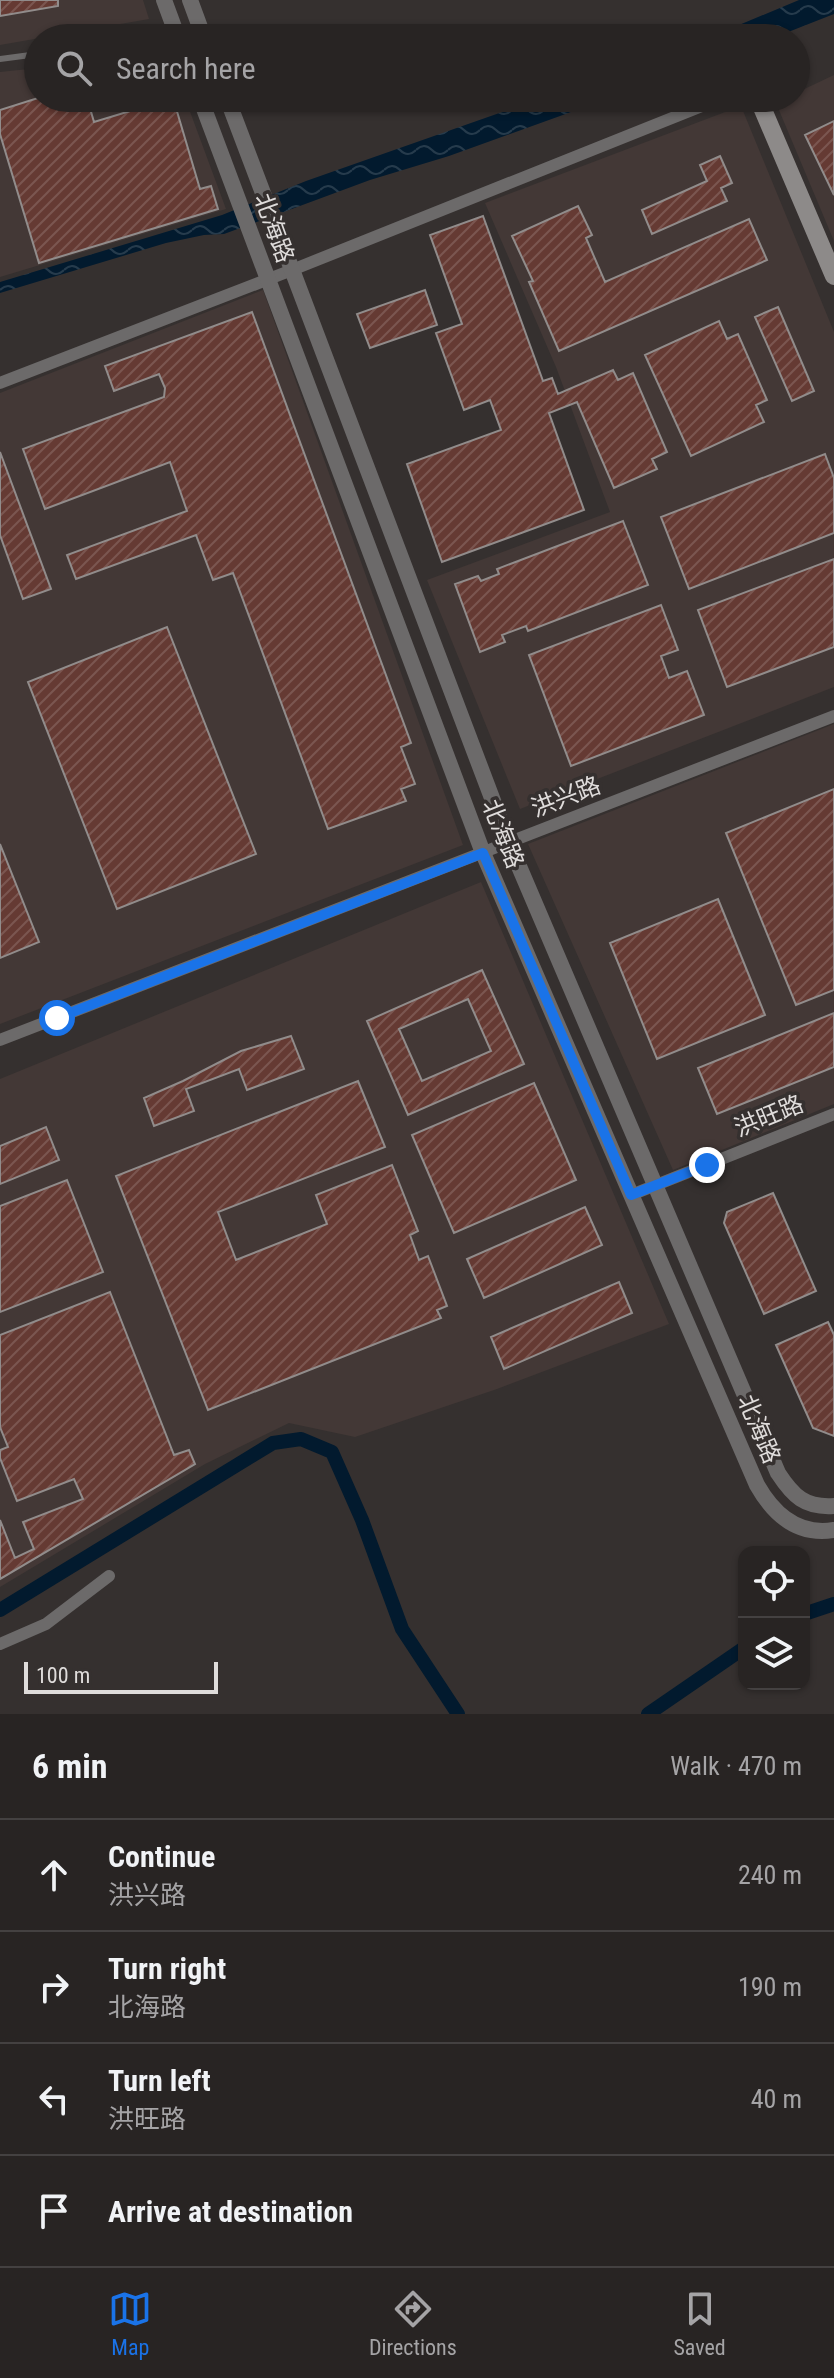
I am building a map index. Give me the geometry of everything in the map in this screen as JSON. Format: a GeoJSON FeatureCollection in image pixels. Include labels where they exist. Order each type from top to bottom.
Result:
{"type":"FeatureCollection","features":[{"type":"Feature","properties":{"kind":"main road"},"geometry":{"type":"LineString","coordinates":[[764,112],[834,276]]}},
{"type":"Feature","properties":{"kind":"street"},"geometry":{"type":"LineString","coordinates":[[164,0],[170,24]]}},
{"type":"Feature","properties":{"kind":"street"},"geometry":{"type":"LineString","coordinates":[[190,0],[199,24]]}},
{"type":"Feature","properties":{"kind":"street","name":"北海路"},"geometry":{"type":"LineString","coordinates":[[205,112],[483,853],[757,1485],[778,1514],[807,1531],[834,1530]]}},
{"type":"Feature","properties":{"kind":"street","name":"北海路"},"geometry":{"type":"LineString","coordinates":[[232,112],[509,843],[778,1473],[802,1502],[817,1507],[834,1506]]}},
{"type":"Feature","properties":{"kind":"street"},"geometry":{"type":"LineString","coordinates":[[0,383],[687,112]]}},
{"type":"Feature","properties":{"kind":"street","name":"洪兴路"},"geometry":{"type":"LineString","coordinates":[[0,1040],[834,716]]}},
{"type":"Feature","properties":{"kind":"street","name":"洪旺路"},"geometry":{"type":"LineString","coordinates":[[631,1195],[834,1114]]}},
{"type":"Feature","properties":{"kind":"street"},"geometry":{"type":"LineString","coordinates":[[0,1644],[46,1624],[109,1576]]}},
{"type":"Feature","properties":{"kind":"lane"},"geometry":{"type":"LineString","coordinates":[[0,59],[24,56]]}},
{"type":"Feature","properties":{"kind":"shaded area"},"geometry":{"type":"Polygon","coordinates":[[[0,0],[143,0],[149,19],[120,24],[24,24],[24,41],[0,45],[0,0]]]}},
{"type":"Feature","properties":{"kind":"shaded area"},"geometry":{"type":"Polygon","coordinates":[[[24,69],[24,112],[190,112],[226,209],[0,277],[0,72],[24,69]]]}},
{"type":"Feature","properties":{"kind":"shaded area"},"geometry":{"type":"Polygon","coordinates":[[[834,75],[834,241],[780,112],[810,112],[810,86],[834,75]]]}},
{"type":"Feature","properties":{"kind":"shaded area"},"geometry":{"type":"Polygon","coordinates":[[[725,112],[743,112],[834,332],[834,687],[520,809],[427,580],[610,512],[556,367],[485,203],[725,112]]]}},
{"type":"Feature","properties":{"kind":"shaded area"},"geometry":{"type":"Polygon","coordinates":[[[263,290],[463,845],[0,1024],[0,393],[263,290]]]}},
{"type":"Feature","properties":{"kind":"shaded area"},"geometry":{"type":"Polygon","coordinates":[[[834,724],[834,1104],[673,1170],[528,844],[834,724]]]}},
{"type":"Feature","properties":{"kind":"shaded area"},"geometry":{"type":"Polygon","coordinates":[[[481,882],[669,1324],[497,1389],[355,1437],[289,1423],[205,1464],[0,1587],[0,1079],[481,882]]]}},
{"type":"Feature","properties":{"kind":"water"},"geometry":{"type":"Polygon","coordinates":[[[799,0],[834,0],[834,14],[809,24],[742,24],[799,0]]]}},
{"type":"Feature","properties":{"kind":"water"},"geometry":{"type":"Polygon","coordinates":[[[502,112],[571,112],[449,156],[370,180],[224,234],[166,243],[0,293],[0,282],[222,215],[306,181],[502,112]]]}},
{"type":"Feature","properties":{"kind":"building"},"geometry":{"type":"Polygon","coordinates":[[[0,0],[58,0],[58,6],[0,16],[0,0]]]}},
{"type":"Feature","properties":{"kind":"building"},"geometry":{"type":"Polygon","coordinates":[[[24,102],[24,112],[91,112],[94,122],[127,112],[177,112],[200,189],[211,186],[218,209],[39,263],[0,134],[0,110],[24,102]]]}},
{"type":"Feature","properties":{"kind":"building"},"geometry":{"type":"Polygon","coordinates":[[[834,121],[834,195],[805,135],[834,121]]]}},
{"type":"Feature","properties":{"kind":"building"},"geometry":{"type":"Polygon","coordinates":[[[720,156],[732,183],[721,188],[727,201],[652,234],[642,210],[707,181],[700,165],[720,156]]]}},
{"type":"Feature","properties":{"kind":"building"},"geometry":{"type":"Polygon","coordinates":[[[578,206],[592,235],[586,238],[605,282],[749,219],[767,260],[559,351],[529,282],[533,281],[512,236],[578,206]]]}},
{"type":"Feature","properties":{"kind":"building"},"geometry":{"type":"Polygon","coordinates":[[[483,216],[543,381],[552,378],[558,394],[613,370],[618,380],[633,373],[667,452],[652,459],[657,469],[614,488],[577,402],[549,413],[584,510],[442,562],[407,464],[501,430],[490,400],[464,410],[436,333],[462,324],[430,235],[483,216]]]}},
{"type":"Feature","properties":{"kind":"building"},"geometry":{"type":"Polygon","coordinates":[[[425,290],[437,325],[370,348],[357,314],[425,290]]]}},
{"type":"Feature","properties":{"kind":"building"},"geometry":{"type":"Polygon","coordinates":[[[778,307],[814,391],[792,401],[755,317],[778,307]]]}},
{"type":"Feature","properties":{"kind":"building"},"geometry":{"type":"Polygon","coordinates":[[[252,312],[411,743],[401,747],[415,784],[401,789],[406,801],[328,829],[233,573],[213,580],[196,535],[76,579],[67,555],[187,511],[170,462],[45,509],[23,449],[164,397],[165,388],[159,374],[114,391],[105,366],[252,312]]]}},
{"type":"Feature","properties":{"kind":"building"},"geometry":{"type":"Polygon","coordinates":[[[719,321],[727,339],[738,334],[767,400],[756,405],[764,422],[691,456],[645,355],[719,321]]]}},
{"type":"Feature","properties":{"kind":"building"},"geometry":{"type":"Polygon","coordinates":[[[0,452],[51,589],[23,599],[0,535],[0,452]]]}},
{"type":"Feature","properties":{"kind":"building"},"geometry":{"type":"Polygon","coordinates":[[[825,454],[834,478],[834,533],[689,589],[661,517],[825,454]]]}},
{"type":"Feature","properties":{"kind":"building"},"geometry":{"type":"Polygon","coordinates":[[[623,521],[648,585],[528,631],[526,626],[502,635],[505,642],[480,652],[455,584],[478,576],[481,581],[499,574],[497,569],[623,521]]]}},
{"type":"Feature","properties":{"kind":"building"},"geometry":{"type":"Polygon","coordinates":[[[834,559],[834,647],[727,687],[698,610],[834,559]]]}},
{"type":"Feature","properties":{"kind":"building"},"geometry":{"type":"Polygon","coordinates":[[[661,605],[678,650],[661,656],[669,678],[687,671],[704,715],[571,766],[529,655],[661,605]]]}},
{"type":"Feature","properties":{"kind":"building"},"geometry":{"type":"Polygon","coordinates":[[[167,627],[256,854],[117,909],[28,682],[167,627]]]}},
{"type":"Feature","properties":{"kind":"building"},"geometry":{"type":"Polygon","coordinates":[[[834,789],[834,990],[796,1005],[726,833],[834,789]]]}},
{"type":"Feature","properties":{"kind":"building"},"geometry":{"type":"Polygon","coordinates":[[[0,844],[39,942],[0,958],[0,844]]]}},
{"type":"Feature","properties":{"kind":"building"},"geometry":{"type":"Polygon","coordinates":[[[718,899],[765,1015],[657,1059],[610,943],[718,899]]]}},
{"type":"Feature","properties":{"kind":"building"},"geometry":{"type":"Polygon","coordinates":[[[482,970],[524,1064],[408,1115],[367,1021],[482,970]],[[468,999],[399,1029],[422,1081],[491,1051],[468,999]]]}},
{"type":"Feature","properties":{"kind":"building"},"geometry":{"type":"Polygon","coordinates":[[[834,1013],[834,1067],[717,1114],[698,1068],[834,1013]]]}},
{"type":"Feature","properties":{"kind":"building"},"geometry":{"type":"Polygon","coordinates":[[[291,1036],[304,1069],[247,1090],[239,1069],[186,1089],[194,1111],[154,1126],[144,1098],[241,1051],[291,1036]]]}},
{"type":"Feature","properties":{"kind":"building"},"geometry":{"type":"Polygon","coordinates":[[[358,1081],[385,1147],[218,1212],[236,1260],[327,1224],[316,1195],[392,1165],[418,1231],[410,1235],[419,1260],[428,1256],[447,1306],[437,1310],[441,1318],[208,1410],[116,1176],[358,1081]]]}},
{"type":"Feature","properties":{"kind":"building"},"geometry":{"type":"Polygon","coordinates":[[[534,1083],[576,1180],[454,1233],[412,1135],[534,1083]]]}},
{"type":"Feature","properties":{"kind":"building"},"geometry":{"type":"Polygon","coordinates":[[[46,1127],[59,1160],[0,1184],[0,1146],[46,1127]]]}},
{"type":"Feature","properties":{"kind":"building"},"geometry":{"type":"Polygon","coordinates":[[[67,1180],[103,1272],[0,1312],[0,1206],[67,1180]]]}},
{"type":"Feature","properties":{"kind":"building"},"geometry":{"type":"Polygon","coordinates":[[[773,1193],[816,1291],[764,1314],[724,1223],[727,1212],[773,1193]]]}},
{"type":"Feature","properties":{"kind":"building"},"geometry":{"type":"Polygon","coordinates":[[[585,1207],[602,1245],[484,1298],[467,1259],[585,1207]]]}},
{"type":"Feature","properties":{"kind":"building"},"geometry":{"type":"Polygon","coordinates":[[[619,1282],[632,1313],[504,1369],[491,1337],[619,1282]]]}},
{"type":"Feature","properties":{"kind":"building"},"geometry":{"type":"Polygon","coordinates":[[[110,1292],[174,1455],[189,1450],[195,1464],[0,1579],[0,1520],[15,1558],[34,1549],[23,1522],[83,1499],[74,1479],[17,1501],[0,1458],[0,1450],[8,1447],[0,1427],[0,1335],[110,1292]]]}},
{"type":"Feature","properties":{"kind":"building"},"geometry":{"type":"Polygon","coordinates":[[[828,1322],[834,1335],[834,1436],[813,1428],[776,1345],[828,1322]]]}},
{"type":"Feature","properties":{"kind":"waterway"},"geometry":{"type":"LineString","coordinates":[[0,1610],[273,1443],[301,1439],[332,1452],[362,1520],[402,1629],[458,1714]]}},
{"type":"Feature","properties":{"kind":"waterway"},"geometry":{"type":"LineString","coordinates":[[810,1612],[834,1604]]}},
{"type":"Feature","properties":{"kind":"waterway"},"geometry":{"type":"LineString","coordinates":[[648,1714],[738,1652]]}},
{"type":"Feature","properties":{"kind":"route"},"geometry":{"type":"LineString","coordinates":[[57,1018],[483,853],[631,1195],[707,1165]]}}]}
